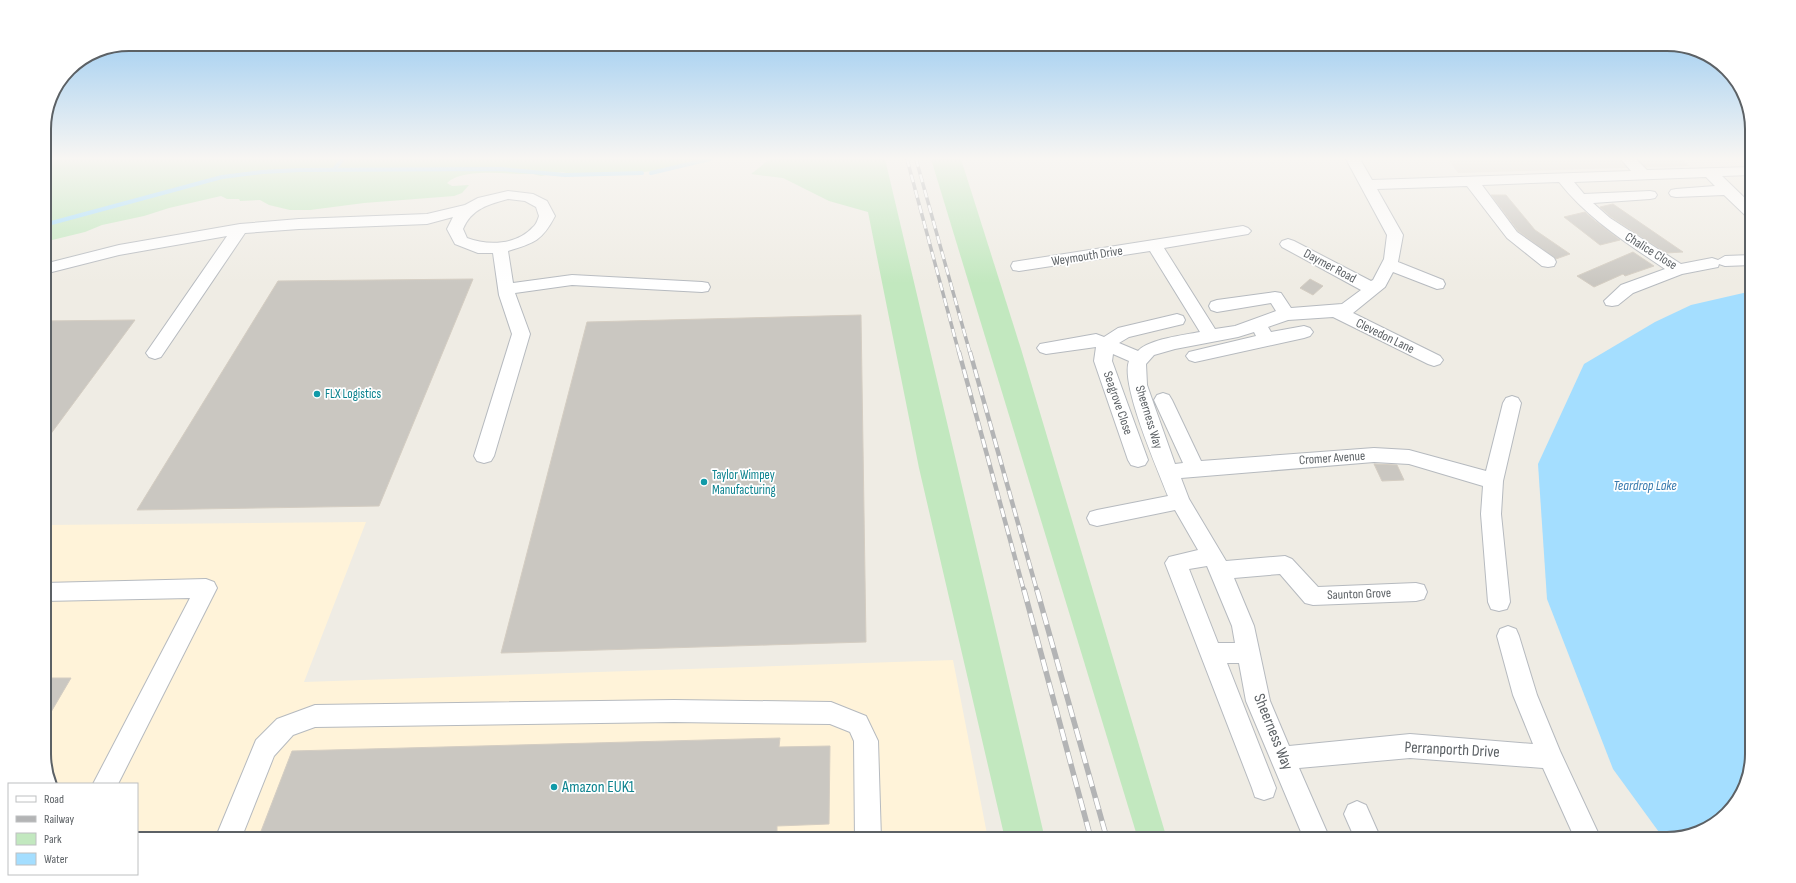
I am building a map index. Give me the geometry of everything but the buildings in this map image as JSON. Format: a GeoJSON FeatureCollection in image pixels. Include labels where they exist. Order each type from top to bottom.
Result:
{"type":"FeatureCollection","features":[{"type":"Feature","properties":{"kind":"street"},"geometry":{"type":"LineString","coordinates":[[51,267],[119,250],[240,229],[299,224],[427,219],[467,209],[486,200]]}},
{"type":"Feature","properties":{"kind":"street"},"geometry":{"type":"LineString","coordinates":[[467,209],[458,219],[455,229],[461,241],[478,248],[500,248],[523,241],[540,230],[547,216],[542,204],[534,200]]}},
{"type":"Feature","properties":{"kind":"street"},"geometry":{"type":"LineString","coordinates":[[1195,356],[1262,332],[1286,314],[1335,312],[1346,309],[1373,289],[1379,283],[1392,259],[1395,235],[1377,200]]}},
{"type":"Feature","properties":{"kind":"street"},"geometry":{"type":"LineString","coordinates":[[1486,200],[1512,235],[1548,262]]}},
{"type":"Feature","properties":{"kind":"street","name":"Chalice Close"},"geometry":{"type":"LineString","coordinates":[[1581,200],[1604,221],[1678,270],[1719,262],[1745,260]]}},
{"type":"Feature","properties":{"kind":"street"},"geometry":{"type":"LineString","coordinates":[[427,219],[455,229]]}},
{"type":"Feature","properties":{"kind":"street"},"geometry":{"type":"LineString","coordinates":[[155,353],[240,229]]}},
{"type":"Feature","properties":{"kind":"street","name":"Weymouth Drive"},"geometry":{"type":"LineString","coordinates":[[1019,266],[1063,267],[1154,245],[1244,231]]}},
{"type":"Feature","properties":{"kind":"street","name":"Daymer Road"},"geometry":{"type":"LineString","coordinates":[[1288,244],[1373,289]]}},
{"type":"Feature","properties":{"kind":"street"},"geometry":{"type":"LineString","coordinates":[[1154,245],[1211,336]]}},
{"type":"Feature","properties":{"kind":"street"},"geometry":{"type":"LineString","coordinates":[[484,456],[521,334],[506,290],[500,248]]}},
{"type":"Feature","properties":{"kind":"street"},"geometry":{"type":"LineString","coordinates":[[1389,264],[1437,284]]}},
{"type":"Feature","properties":{"kind":"street"},"geometry":{"type":"LineString","coordinates":[[1612,301],[1627,290],[1678,270]]}},
{"type":"Feature","properties":{"kind":"street"},"geometry":{"type":"LineString","coordinates":[[506,290],[572,280],[702,287]]}},
{"type":"Feature","properties":{"kind":"street"},"geometry":{"type":"LineString","coordinates":[[1217,306],[1291,294]]}},
{"type":"Feature","properties":{"kind":"street"},"geometry":{"type":"LineString","coordinates":[[1274,297],[1286,314]]}},
{"type":"Feature","properties":{"kind":"street","name":"Clevedon Lane"},"geometry":{"type":"LineString","coordinates":[[1335,312],[1434,360]]}},
{"type":"Feature","properties":{"kind":"street"},"geometry":{"type":"LineString","coordinates":[[1105,344],[1124,332],[1177,320]]}},
{"type":"Feature","properties":{"kind":"street"},"geometry":{"type":"LineString","coordinates":[[1046,348],[1096,340],[1141,359],[1148,351],[1174,343],[1238,331],[1304,332]]}},
{"type":"Feature","properties":{"kind":"street","name":"Seagrove Close"},"geometry":{"type":"LineString","coordinates":[[1105,344],[1103,361],[1138,460]]}},
{"type":"Feature","properties":{"kind":"street","name":"Sheerness Way"},"geometry":{"type":"LineString","coordinates":[[1141,359],[1137,363],[1138,385],[1156,442],[1180,501],[1216,563],[1243,626],[1258,701],[1314,832]]}},
{"type":"Feature","properties":{"kind":"street","name":"Sheerness Way"},"geometry":{"type":"LineString","coordinates":[[1163,400],[1195,469]]}},
{"type":"Feature","properties":{"kind":"street"},"geometry":{"type":"LineString","coordinates":[[1499,602],[1491,514],[1493,482],[1512,403]]}},
{"type":"Feature","properties":{"kind":"street","name":"Cromer Avenue"},"geometry":{"type":"LineString","coordinates":[[1168,472],[1374,455],[1409,457],[1493,482]]}},
{"type":"Feature","properties":{"kind":"street"},"geometry":{"type":"LineString","coordinates":[[1097,518],[1180,501]]}},
{"type":"Feature","properties":{"kind":"street","name":"Sheerness Way"},"geometry":{"type":"LineString","coordinates":[[1216,563],[1176,563],[1210,654],[1264,788]]}},
{"type":"Feature","properties":{"kind":"street","name":"Saunton Grove"},"geometry":{"type":"LineString","coordinates":[[1216,563],[1285,565],[1313,596],[1416,592]]}},
{"type":"Feature","properties":{"kind":"street"},"geometry":{"type":"LineString","coordinates":[[51,592],[206,588],[106,783]]}},
{"type":"Feature","properties":{"kind":"street"},"geometry":{"type":"LineString","coordinates":[[1508,636],[1525,695],[1550,757],[1585,832]]}},
{"type":"Feature","properties":{"kind":"street"},"geometry":{"type":"LineString","coordinates":[[1210,654],[1248,653]]}},
{"type":"Feature","properties":{"kind":"street"},"geometry":{"type":"LineString","coordinates":[[231,832],[265,748],[285,727],[315,716],[674,711],[831,713],[858,724],[866,741],[868,832]]}},
{"type":"Feature","properties":{"kind":"street","name":"Perranporth Drive"},"geometry":{"type":"LineString","coordinates":[[1283,758],[1410,746],[1550,757]]}},
{"type":"Feature","properties":{"kind":"street"},"geometry":{"type":"LineString","coordinates":[[1357,814],[1365,832]]}},
{"type":"Feature","properties":{"kind":"shaded area"},"geometry":{"type":"Polygon","coordinates":[[[366,522],[304,682],[953,660],[987,832],[138,832],[138,783],[57,783],[55,779],[51,759],[51,525],[366,522]]]}},
{"type":"Feature","properties":{"kind":"green space"},"geometry":{"type":"Polygon","coordinates":[[[51,200],[203,200],[169,208],[144,216],[102,225],[85,232],[51,240],[51,200]]]}},
{"type":"Feature","properties":{"kind":"green space"},"geometry":{"type":"Polygon","coordinates":[[[260,200],[400,200],[310,210],[290,210],[269,205],[260,200]]]}},
{"type":"Feature","properties":{"kind":"green space"},"geometry":{"type":"Polygon","coordinates":[[[827,200],[895,200],[1043,832],[1003,832],[919,468],[868,212],[827,200]]]}},
{"type":"Feature","properties":{"kind":"green space"},"geometry":{"type":"Polygon","coordinates":[[[944,200],[974,200],[1021,349],[1165,832],[1136,832],[944,200]]]}},
{"type":"Feature","properties":{"kind":"water","name":"Teardrop Lake"},"geometry":{"type":"Polygon","coordinates":[[[1745,293],[1745,754],[1741,779],[1737,788],[1726,805],[1718,813],[1697,826],[1677,831],[1659,832],[1613,769],[1547,599],[1538,464],[1584,364],[1655,322],[1691,305],[1745,293]]]}},
{"type":"Feature","properties":{"kind":"waterway"},"geometry":{"type":"LineString","coordinates":[[51,223],[136,200]]}},
{"type":"Feature","properties":{"kind":"railway"},"geometry":{"type":"LineString","coordinates":[[918,200],[959,353]]}},
{"type":"Feature","properties":{"kind":"railway"},"geometry":{"type":"LineString","coordinates":[[927,200],[970,353]]}},
{"type":"Feature","properties":{"kind":"railway"},"geometry":{"type":"LineString","coordinates":[[959,352],[1024,591]]}},
{"type":"Feature","properties":{"kind":"railway"},"geometry":{"type":"LineString","coordinates":[[970,352],[1037,591]]}},
{"type":"Feature","properties":{"kind":"railway"},"geometry":{"type":"LineString","coordinates":[[1024,590],[1089,832]]}},
{"type":"Feature","properties":{"kind":"railway"},"geometry":{"type":"LineString","coordinates":[[1037,590],[1105,832]]}},
{"type":"Feature","properties":{"kind":"place","name":"FLX Logistics"},"geometry":{"type":"Point","coordinates":[317,394]}},
{"type":"Feature","properties":{"kind":"place","name":"Taylor Wimpey Manufacturing"},"geometry":{"type":"Point","coordinates":[704,482]}},
{"type":"Feature","properties":{"kind":"place","name":"Amazon EUK1"},"geometry":{"type":"Point","coordinates":[554,787]}}]}
